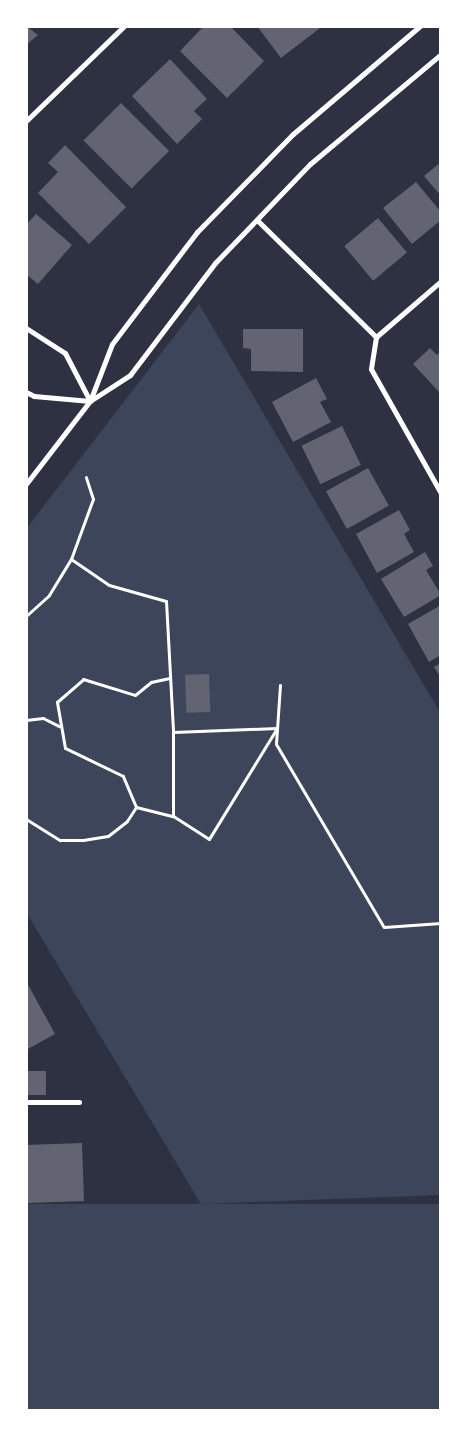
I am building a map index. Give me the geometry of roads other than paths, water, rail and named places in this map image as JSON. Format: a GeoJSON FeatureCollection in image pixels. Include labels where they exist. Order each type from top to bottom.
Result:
{"type":"FeatureCollection","features":[{"type":"Feature","properties":{"kind":"street"},"geometry":{"type":"LineString","coordinates":[[26,121],[124,26]]}},
{"type":"Feature","properties":{"kind":"street"},"geometry":{"type":"LineString","coordinates":[[26,484],[90,401],[112,344],[197,232],[292,134],[420,26]]}},
{"type":"Feature","properties":{"kind":"street"},"geometry":{"type":"LineString","coordinates":[[26,392],[34,396],[90,401],[130,375],[215,263],[310,164],[441,54]]}},
{"type":"Feature","properties":{"kind":"street"},"geometry":{"type":"LineString","coordinates":[[257,220],[376,336]]}},
{"type":"Feature","properties":{"kind":"street"},"geometry":{"type":"LineString","coordinates":[[441,281],[376,336],[370,369],[441,493]]}},
{"type":"Feature","properties":{"kind":"street"},"geometry":{"type":"LineString","coordinates":[[26,328],[65,353],[90,401]]}},
{"type":"Feature","properties":{"kind":"street"},"geometry":{"type":"LineString","coordinates":[[26,1102],[79,1102]]}}]}
